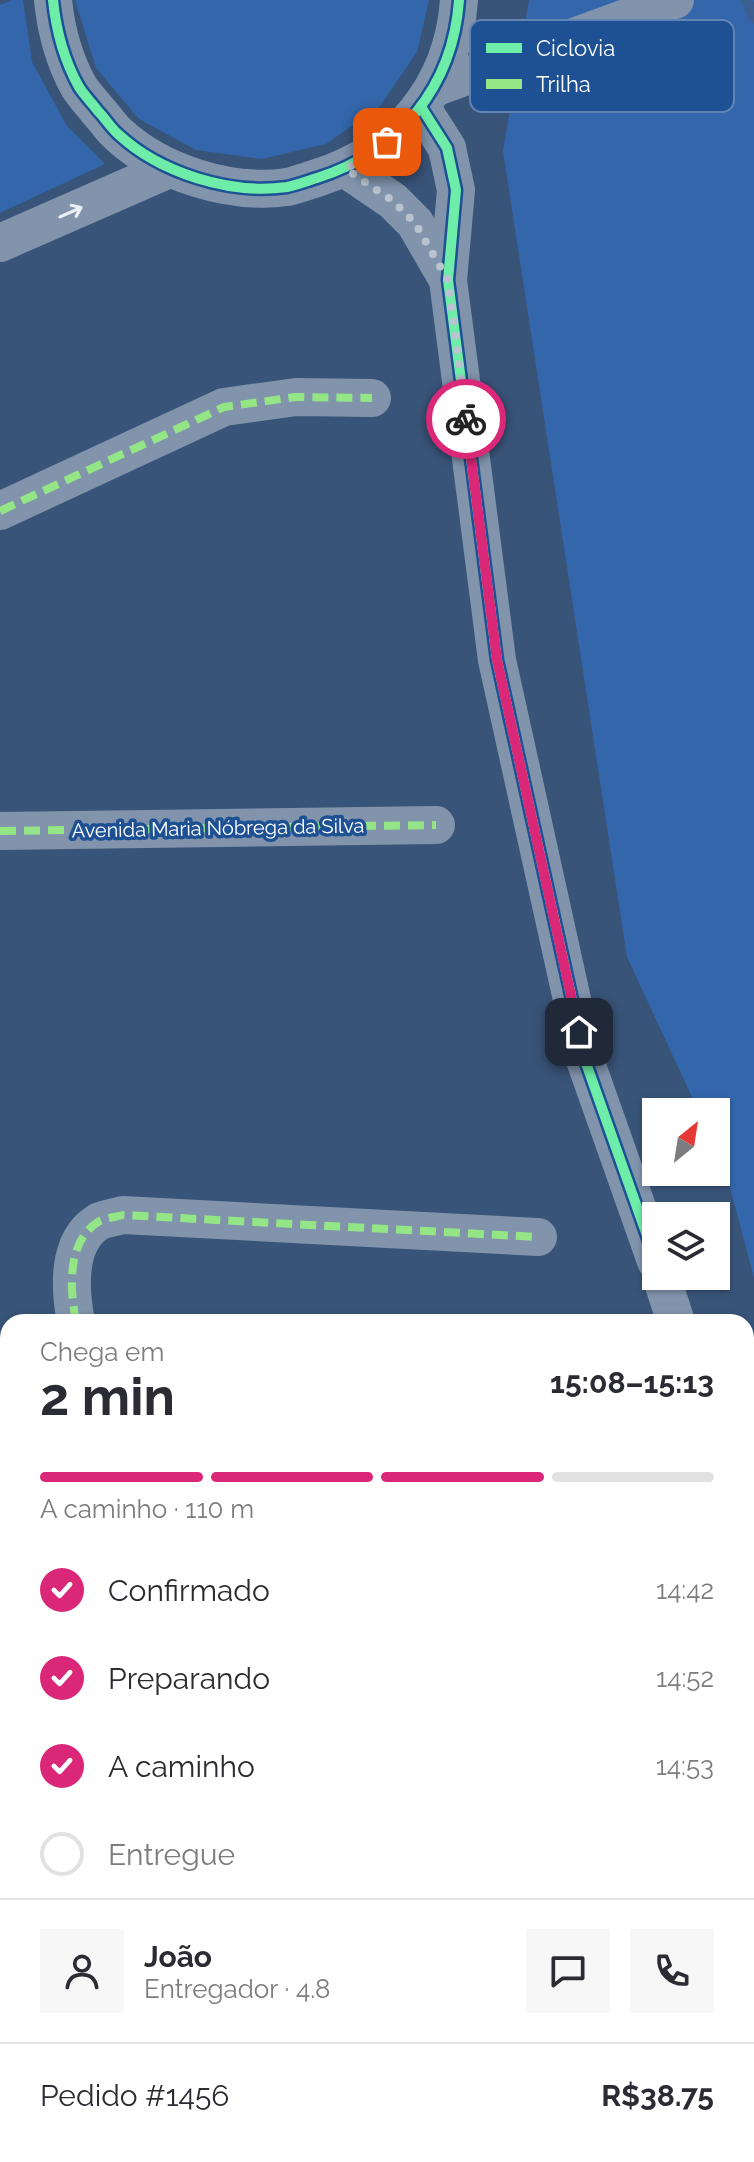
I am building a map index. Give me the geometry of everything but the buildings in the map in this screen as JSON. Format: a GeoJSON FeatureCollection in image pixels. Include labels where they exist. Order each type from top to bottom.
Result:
{"type":"FeatureCollection","features":[{"type":"Feature","properties":{"kind":"street"},"geometry":{"type":"LineString","coordinates":[[53,0],[57,32],[80,88],[118,134],[169,169],[228,187],[288,187],[346,169],[387,142],[427,98],[457,30],[459,0]]}},
{"type":"Feature","properties":{"kind":"street"},"geometry":{"type":"LineString","coordinates":[[661,0],[674,0]]}},
{"type":"Feature","properties":{"kind":"street"},"geometry":{"type":"LineString","coordinates":[[624,20],[674,0]]}},
{"type":"Feature","properties":{"kind":"street"},"geometry":{"type":"LineString","coordinates":[[427,98],[470,81]]}},
{"type":"Feature","properties":{"kind":"street"},"geometry":{"type":"LineString","coordinates":[[427,98],[447,148],[456,190],[448,280],[497,660],[586,1063],[642,1221]]}},
{"type":"Feature","properties":{"kind":"street"},"geometry":{"type":"LineString","coordinates":[[0,243],[169,169]]}},
{"type":"Feature","properties":{"kind":"street"},"geometry":{"type":"LineString","coordinates":[[346,169],[393,201],[415,223],[448,280]]}},
{"type":"Feature","properties":{"kind":"street"},"geometry":{"type":"LineString","coordinates":[[0,511],[224,407],[296,397],[372,398]]}},
{"type":"Feature","properties":{"kind":"street","name":"Avenida Maria Nóbrega da Silva"},"geometry":{"type":"LineString","coordinates":[[0,831],[436,825]]}},
{"type":"Feature","properties":{"kind":"street"},"geometry":{"type":"LineString","coordinates":[[75,1314],[72,1264],[80,1243],[98,1222],[123,1215],[538,1237]]}},
{"type":"Feature","properties":{"kind":"street"},"geometry":{"type":"LineString","coordinates":[[666,1290],[673,1314]]}},
{"type":"Feature","properties":{"kind":"shaded area"},"geometry":{"type":"Polygon","coordinates":[[[23,0],[32,62],[67,126],[105,164],[0,213],[0,5],[23,0]]]}},
{"type":"Feature","properties":{"kind":"shaded area"},"geometry":{"type":"Polygon","coordinates":[[[75,0],[429,0],[417,52],[380,106],[326,144],[262,159],[196,150],[139,119],[96,68],[75,0]]]}},
{"type":"Feature","properties":{"kind":"shaded area"},"geometry":{"type":"Polygon","coordinates":[[[529,0],[754,0],[754,1278],[730,1186],[730,1098],[692,1098],[627,957],[503,151],[510,112],[734,112],[734,20],[526,20],[529,0]]]}},
{"type":"Feature","properties":{"kind":"waterway"},"geometry":{"type":"LineString","coordinates":[[747,0],[754,18]]}},
{"type":"Feature","properties":{"kind":"marked path"},"geometry":{"type":"LineString","coordinates":[[0,511],[224,407],[296,397],[372,398]]}},
{"type":"Feature","properties":{"kind":"marked path"},"geometry":{"type":"LineString","coordinates":[[0,831],[436,825]]}},
{"type":"Feature","properties":{"kind":"marked path"},"geometry":{"type":"LineString","coordinates":[[75,1314],[73,1268],[80,1242],[98,1222],[123,1215],[538,1237]]}},
{"type":"Feature","properties":{"kind":"cycle path"},"geometry":{"type":"LineString","coordinates":[[53,0],[62,45],[74,77],[83,93],[118,134],[135,148],[175,170],[220,184],[265,189],[287,187],[346,166],[396,133],[433,88],[446,61],[455,32],[459,0]]}},
{"type":"Feature","properties":{"kind":"cycle path"},"geometry":{"type":"LineString","coordinates":[[421,107],[447,148],[456,190],[448,280],[497,660],[586,1063],[642,1221]]}},
{"type":"Feature","properties":{"kind":"way so far"},"geometry":{"type":"LineString","coordinates":[[387,142],[346,169],[393,201],[415,223],[448,280],[466,419]]}},
{"type":"Feature","properties":{"kind":"route"},"geometry":{"type":"LineString","coordinates":[[466,419],[497,660],[579,1032]]}}]}
